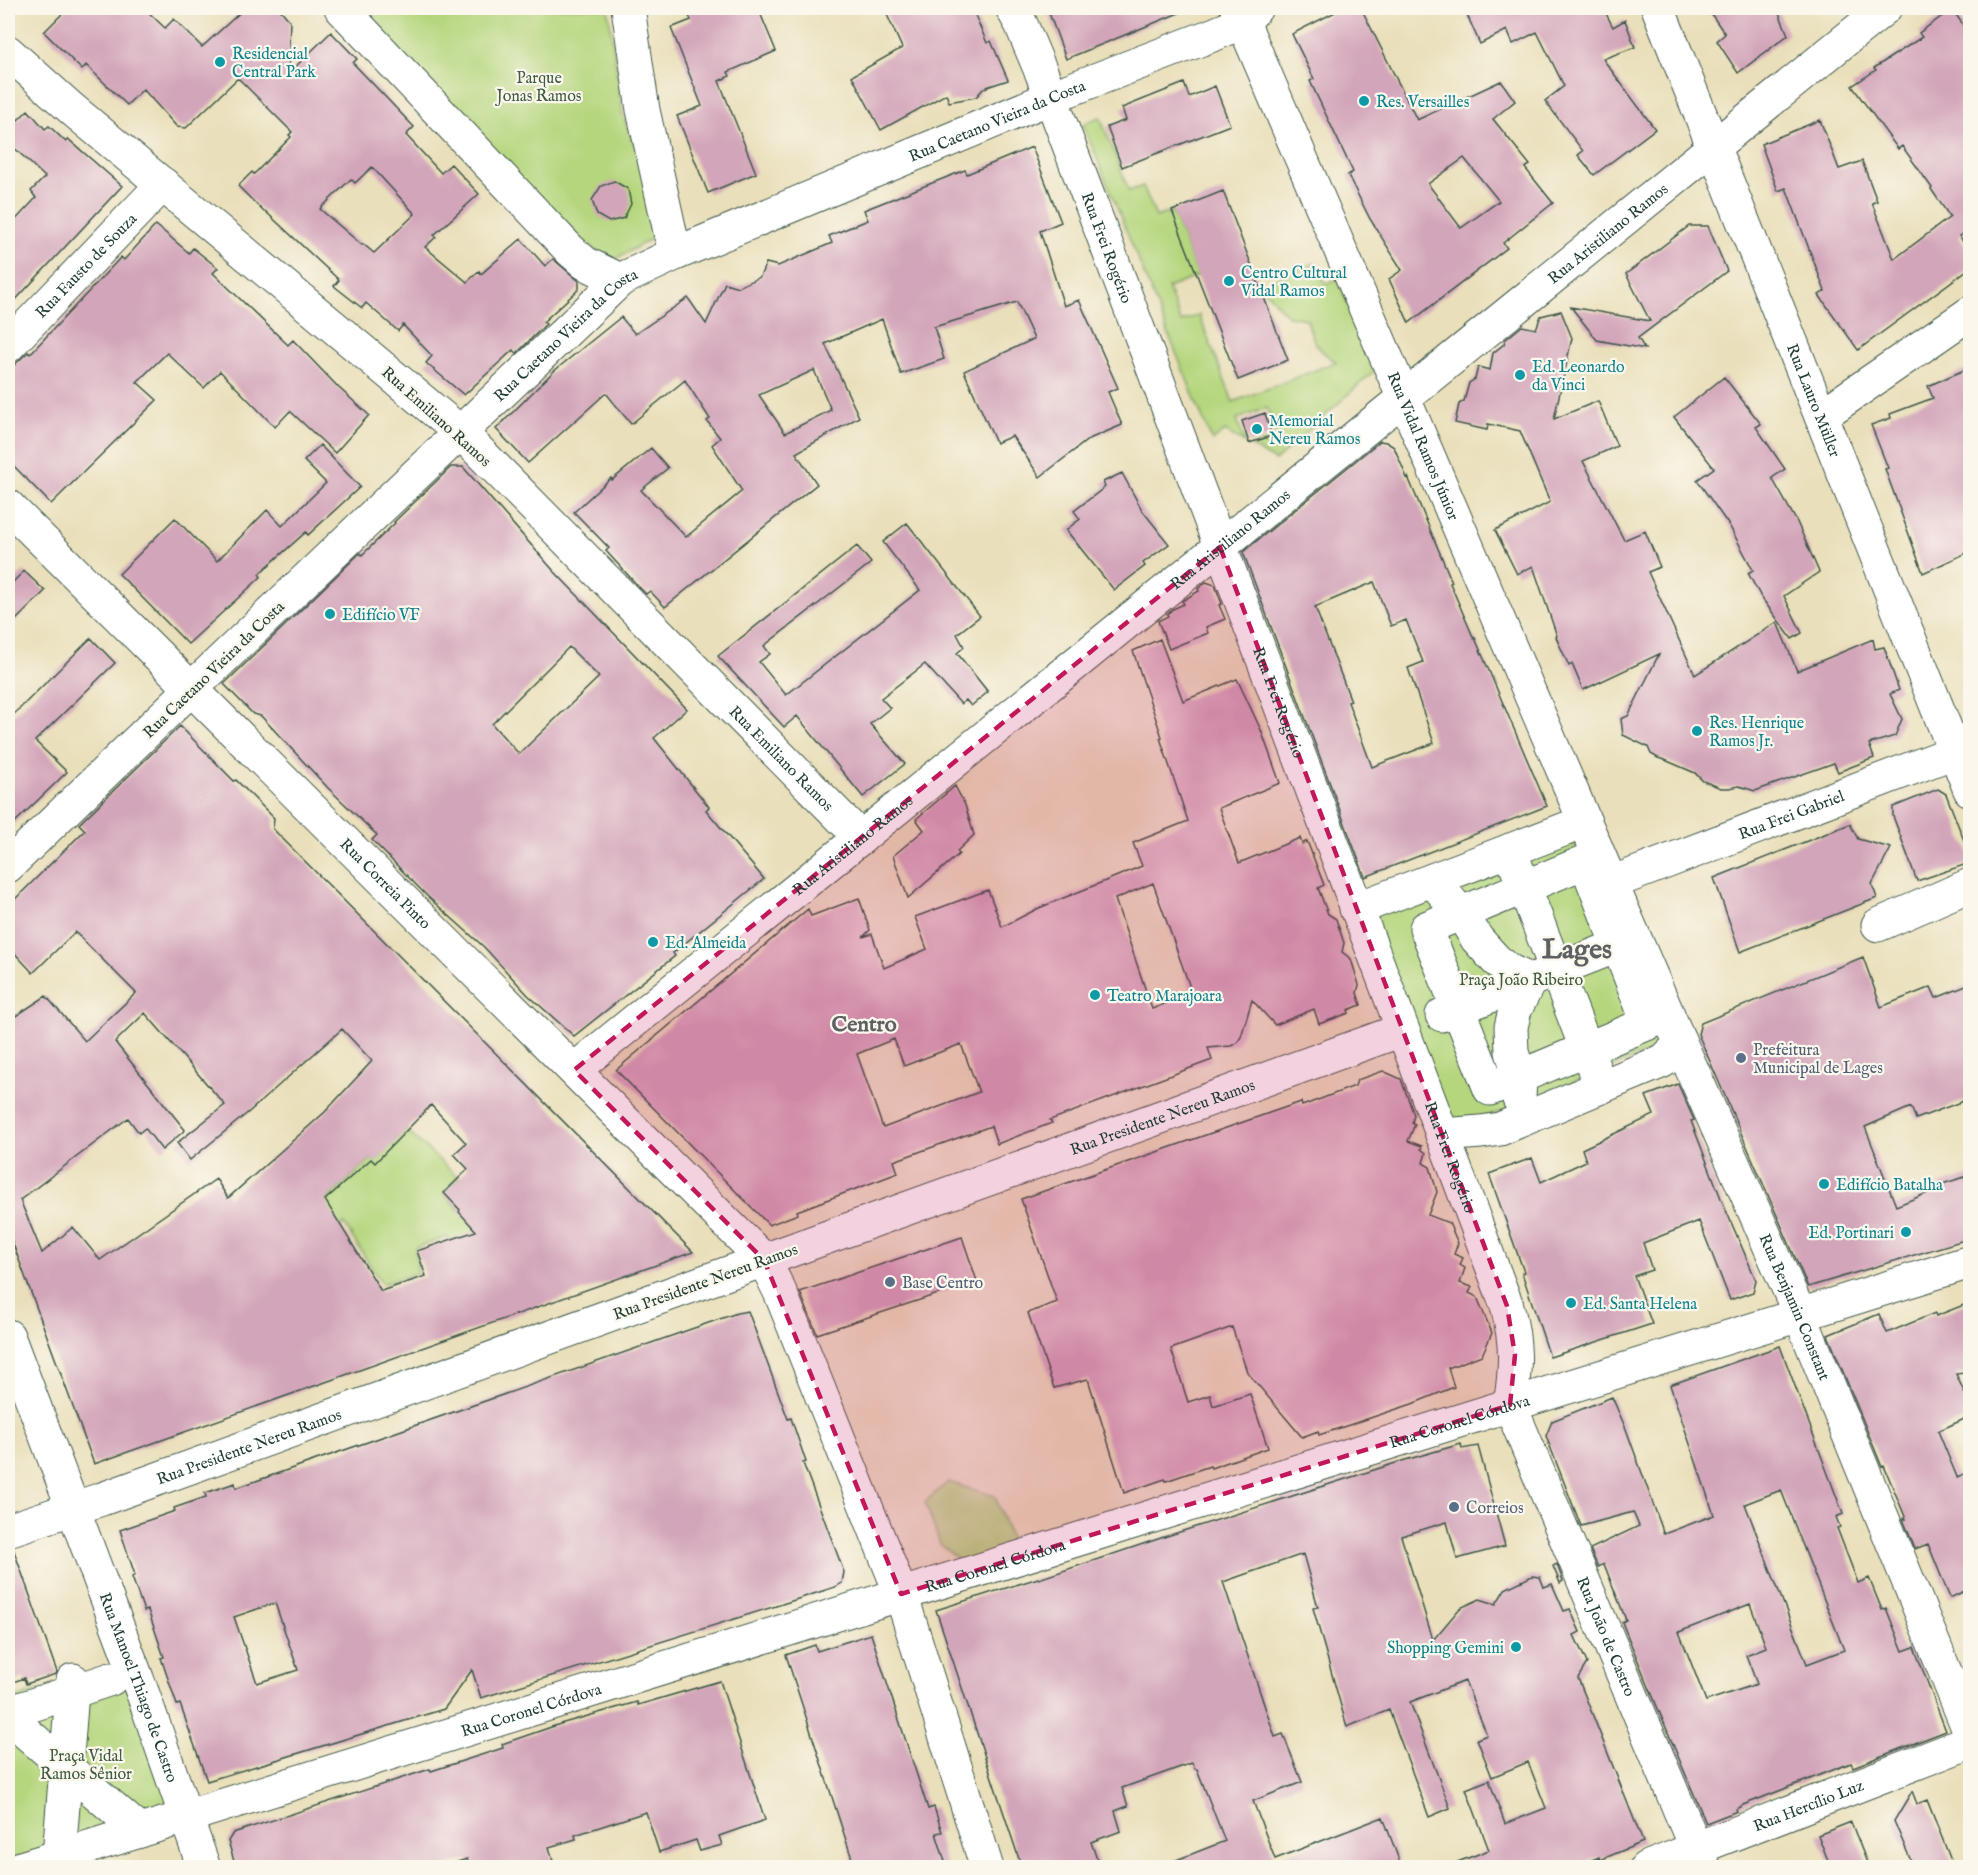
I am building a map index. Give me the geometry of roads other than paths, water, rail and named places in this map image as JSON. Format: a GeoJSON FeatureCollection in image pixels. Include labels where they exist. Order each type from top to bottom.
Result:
{"type":"FeatureCollection","features":[{"type":"Feature","properties":{"kind":"street"},"geometry":{"type":"LineString","coordinates":[[341,8],[570,250],[585,263],[620,280]]}},
{"type":"Feature","properties":{"kind":"street"},"geometry":{"type":"LineString","coordinates":[[628,8],[643,110],[675,254]]}},
{"type":"Feature","properties":{"kind":"street","name":"Rua Frei Rogério"},"geometry":{"type":"LineString","coordinates":[[1012,8],[1025,32],[1051,98],[1507,1306],[1514,1332],[1514,1378],[1510,1405]]}},
{"type":"Feature","properties":{"kind":"street","name":"Rua Lauro Müller"},"geometry":{"type":"LineString","coordinates":[[1658,8],[1821,416],[1963,749],[1971,790]]}},
{"type":"Feature","properties":{"kind":"street","name":"Rua Aristiliano Ramos"},"geometry":{"type":"LineString","coordinates":[[574,1070],[1885,8]]}},
{"type":"Feature","properties":{"kind":"street","name":"Rua Caetano Vieira da Costa"},"geometry":{"type":"LineString","coordinates":[[8,866],[620,280],[675,254],[1051,98],[1245,12]]}},
{"type":"Feature","properties":{"kind":"street","name":"Rua Vidal Ramos Júnior"},"geometry":{"type":"LineString","coordinates":[[1245,12],[1576,825],[1598,867]]}},
{"type":"Feature","properties":{"kind":"street","name":"Rua Emiliano Ramos"},"geometry":{"type":"LineString","coordinates":[[8,52],[73,110],[460,432],[861,838]]}},
{"type":"Feature","properties":{"kind":"street","name":"Rua Fausto de Souza"},"geometry":{"type":"LineString","coordinates":[[8,346],[163,184]]}},
{"type":"Feature","properties":{"kind":"street"},"geometry":{"type":"LineString","coordinates":[[1821,416],[1971,313]]}},
{"type":"Feature","properties":{"kind":"street","name":"Rua Correia Pinto"},"geometry":{"type":"LineString","coordinates":[[8,506],[764,1260],[780,1292],[901,1594],[987,1868]]}},
{"type":"Feature","properties":{"kind":"street","name":"Rua Frei Gabriel"},"geometry":{"type":"LineString","coordinates":[[1450,1011],[1420,931],[1554,874],[1598,867],[1963,749]]}},
{"type":"Feature","properties":{"kind":"street"},"geometry":{"type":"LineString","coordinates":[[1356,909],[1576,825]]}},
{"type":"Feature","properties":{"kind":"street"},"geometry":{"type":"LineString","coordinates":[[1554,874],[1576,825]]}},
{"type":"Feature","properties":{"kind":"street"},"geometry":{"type":"LineString","coordinates":[[1510,850],[1524,887],[1543,975],[1601,1043],[1601,1087]]}},
{"type":"Feature","properties":{"kind":"street","name":"Rua Benjamin Constant"},"geometry":{"type":"LineString","coordinates":[[1598,867],[1665,1035],[1800,1315],[1971,1733]]}},
{"type":"Feature","properties":{"kind":"street"},"geometry":{"type":"LineString","coordinates":[[1432,880],[1496,960],[1510,970],[1543,975]]}},
{"type":"Feature","properties":{"kind":"street"},"geometry":{"type":"LineString","coordinates":[[1878,925],[1971,885]]}},
{"type":"Feature","properties":{"kind":"street"},"geometry":{"type":"LineString","coordinates":[[1627,942],[1450,1011],[1482,1092],[1601,1043],[1665,1035]]}},
{"type":"Feature","properties":{"kind":"street"},"geometry":{"type":"LineString","coordinates":[[1517,1122],[1520,1077],[1512,1052],[1511,1027],[1515,1010],[1543,975]]}},
{"type":"Feature","properties":{"kind":"street","name":"Rua Presidente Nereu Ramos"},"geometry":{"type":"LineString","coordinates":[[8,1530],[73,1509],[1402,1030]]}},
{"type":"Feature","properties":{"kind":"street"},"geometry":{"type":"LineString","coordinates":[[1442,1135],[1500,1129],[1601,1087],[1665,1035]]}},
{"type":"Feature","properties":{"kind":"street","name":"Rua Coronel Córdova"},"geometry":{"type":"LineString","coordinates":[[21,1868],[1971,1262]]}},
{"type":"Feature","properties":{"kind":"street","name":"Rua Manoel Thiago de Castro"},"geometry":{"type":"LineString","coordinates":[[8,1336],[127,1650],[204,1868]]}},
{"type":"Feature","properties":{"kind":"street","name":"Rua João de Castro"},"geometry":{"type":"LineString","coordinates":[[1510,1405],[1700,1858]]}},
{"type":"Feature","properties":{"kind":"street"},"geometry":{"type":"LineString","coordinates":[[111,1679],[72,1686],[8,1715],[140,1831]]}},
{"type":"Feature","properties":{"kind":"street"},"geometry":{"type":"LineString","coordinates":[[59,1856],[72,1686]]}},
{"type":"Feature","properties":{"kind":"street","name":"Rua Hercílio Luz"},"geometry":{"type":"LineString","coordinates":[[1646,1868],[1700,1858],[1971,1742]]}},
{"type":"Feature","properties":{"kind":"place","name":"Residencial Central Park"},"geometry":{"type":"Point","coordinates":[220,62]}},
{"type":"Feature","properties":{"kind":"place","name":"Res. Versailles"},"geometry":{"type":"Point","coordinates":[1364,101]}},
{"type":"Feature","properties":{"kind":"place","name":"Centro Cultural Vidal Ramos"},"geometry":{"type":"Point","coordinates":[1229,281]}},
{"type":"Feature","properties":{"kind":"place","name":"Ed. Leonardo da Vinci"},"geometry":{"type":"Point","coordinates":[1520,375]}},
{"type":"Feature","properties":{"kind":"place","name":"Memorial Nereu Ramos"},"geometry":{"type":"Point","coordinates":[1257,429]}},
{"type":"Feature","properties":{"kind":"place","name":"Edifício VF"},"geometry":{"type":"Point","coordinates":[330,614]}},
{"type":"Feature","properties":{"kind":"place","name":"Res. Henrique Ramos Jr."},"geometry":{"type":"Point","coordinates":[1697,731]}},
{"type":"Feature","properties":{"kind":"place","name":"Ed. Almeida"},"geometry":{"type":"Point","coordinates":[653,942]}},
{"type":"Feature","properties":{"kind":"place","name":"Teatro Marajoara"},"geometry":{"type":"Point","coordinates":[1095,995]}},
{"type":"Feature","properties":{"kind":"place","name":"Prefeitura Municipal de Lages"},"geometry":{"type":"Point","coordinates":[1741,1058]}},
{"type":"Feature","properties":{"kind":"place","name":"Edifício Batalha"},"geometry":{"type":"Point","coordinates":[1824,1184]}},
{"type":"Feature","properties":{"kind":"place","name":"Ed. Portinari"},"geometry":{"type":"Point","coordinates":[1906,1232]}},
{"type":"Feature","properties":{"kind":"place","name":"Base Centro"},"geometry":{"type":"Point","coordinates":[890,1282]}},
{"type":"Feature","properties":{"kind":"place","name":"Ed. Santa Helena"},"geometry":{"type":"Point","coordinates":[1571,1303]}},
{"type":"Feature","properties":{"kind":"place","name":"Correios"},"geometry":{"type":"Point","coordinates":[1454,1507]}},
{"type":"Feature","properties":{"kind":"place","name":"Shopping Gemini"},"geometry":{"type":"Point","coordinates":[1516,1647]}},
{"type":"Feature","properties":{"kind":"district","name":"Lages"},"geometry":{"type":"Point","coordinates":[1577,948]}},
{"type":"Feature","properties":{"kind":"district","name":"Centro"},"geometry":{"type":"Point","coordinates":[864,1023]}},
{"type":"Feature","properties":{"kind":"park label","name":"Parque Jonas Ramos"},"geometry":{"type":"Point","coordinates":[539,86]}},
{"type":"Feature","properties":{"kind":"park label","name":"Praça João Ribeiro"},"geometry":{"type":"Point","coordinates":[1521,979]}},
{"type":"Feature","properties":{"kind":"park label","name":"Praça Vidal Ramos Sênior"},"geometry":{"type":"Point","coordinates":[86,1764]}}]}
